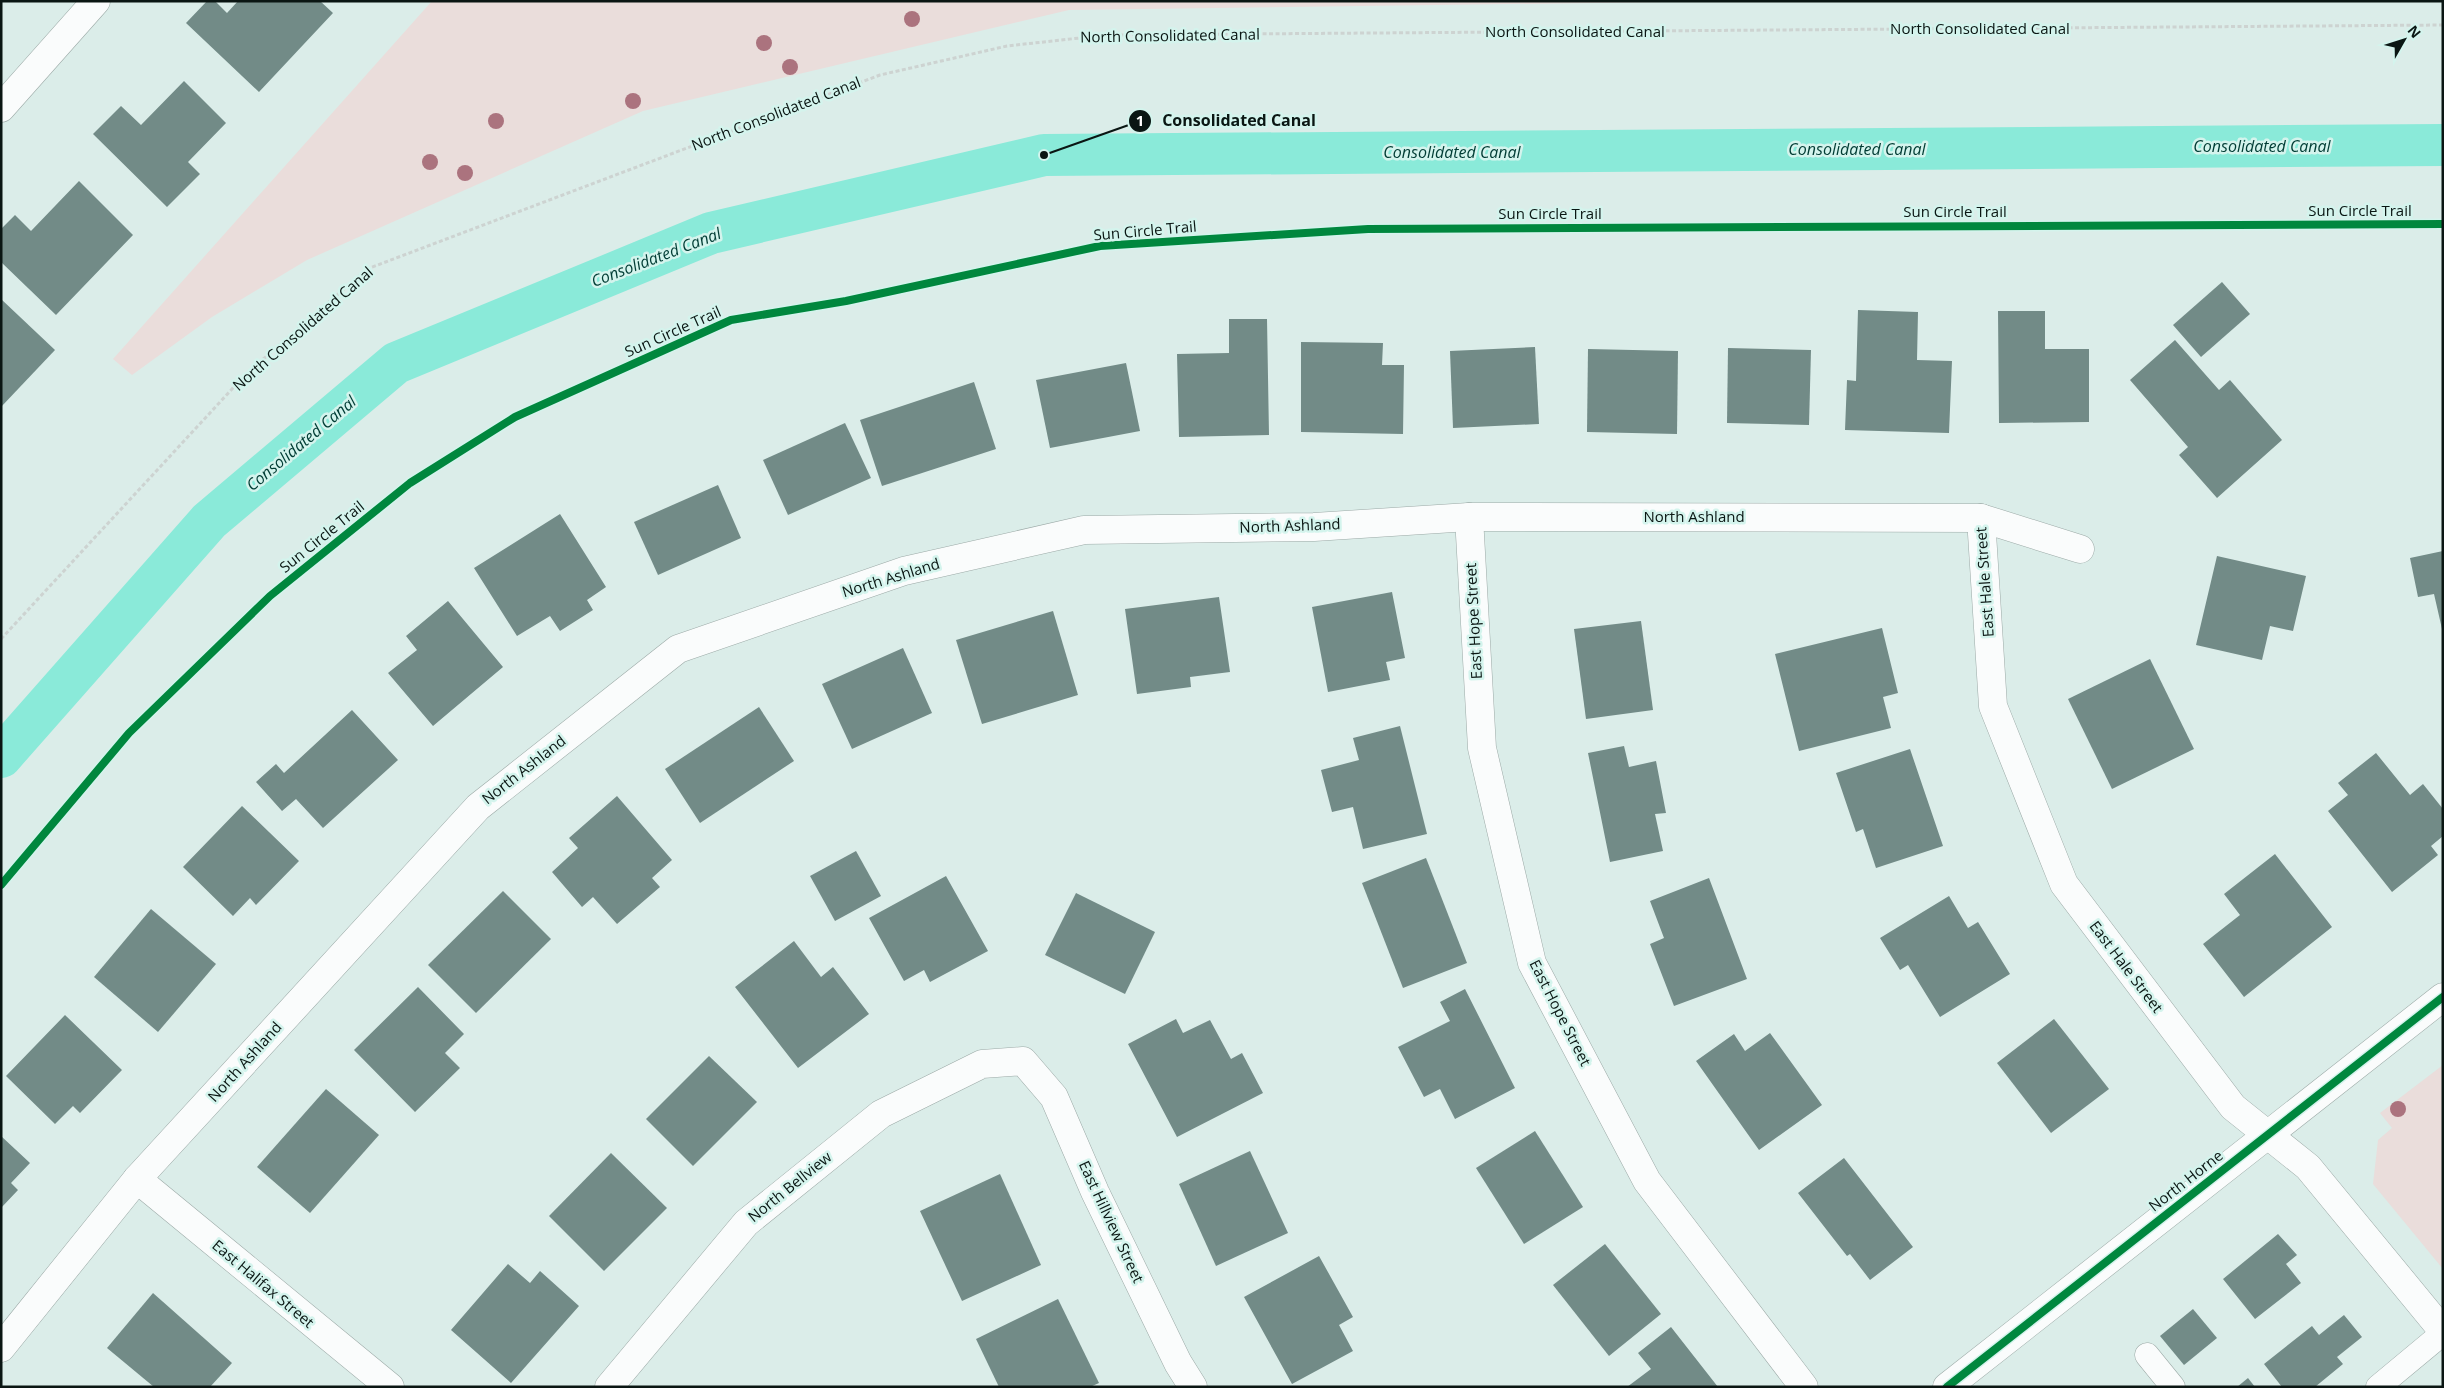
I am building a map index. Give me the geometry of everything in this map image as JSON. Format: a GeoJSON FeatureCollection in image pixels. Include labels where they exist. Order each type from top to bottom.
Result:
{"type":"FeatureCollection","features":[{"type":"Feature","properties":{"kind":"street"},"geometry":{"type":"LineString","coordinates":[[1,108],[96,1]]}},
{"type":"Feature","properties":{"kind":"street","name":"North Ashland"},"geometry":{"type":"LineString","coordinates":[[1,1348],[137,1179],[478,807],[678,650],[904,570],[1084,530],[1314,527],[1468,517],[1981,518],[2080,549]]}},
{"type":"Feature","properties":{"kind":"street","name":"East Hope Street"},"geometry":{"type":"LineString","coordinates":[[1468,517],[1482,748],[1532,963],[1647,1181],[1804,1387]]}},
{"type":"Feature","properties":{"kind":"street","name":"East Hale Street"},"geometry":{"type":"LineString","coordinates":[[1981,518],[1993,706],[2064,884],[2233,1107],[2308,1167],[2443,1332]]}},
{"type":"Feature","properties":{"kind":"street","name":"North Horne"},"geometry":{"type":"LineString","coordinates":[[1947,1387],[2443,997]]}},
{"type":"Feature","properties":{"kind":"street","name":"North Bellview"},"geometry":{"type":"LineString","coordinates":[[609,1387],[746,1223],[881,1114],[982,1064],[1023,1061]]}},
{"type":"Feature","properties":{"kind":"street","name":"East Hillview Street"},"geometry":{"type":"LineString","coordinates":[[1023,1061],[1054,1097],[1095,1192],[1178,1363],[1193,1387]]}},
{"type":"Feature","properties":{"kind":"street","name":"East Halifax Street"},"geometry":{"type":"LineString","coordinates":[[137,1179],[390,1387]]}},
{"type":"Feature","properties":{"kind":"lane"},"geometry":{"type":"LineString","coordinates":[[2378,1387],[2443,1332]]}},
{"type":"Feature","properties":{"kind":"lane"},"geometry":{"type":"LineString","coordinates":[[2147,1355],[2173,1387]]}},
{"type":"Feature","properties":{"kind":"shaded area"},"geometry":{"type":"Polygon","coordinates":[[[432,1],[1738,1],[1069,10],[643,111],[307,260],[212,317],[132,375],[113,359],[432,1]]]}},
{"type":"Feature","properties":{"kind":"shaded area"},"geometry":{"type":"Polygon","coordinates":[[[2443,1065],[2443,1269],[2373,1184],[2378,1140],[2392,1128],[2380,1113],[2443,1065]]]}},
{"type":"Feature","properties":{"kind":"building"},"geometry":{"type":"Polygon","coordinates":[[[207,1],[215,1],[227,13],[238,1],[320,1],[333,13],[259,92],[186,23],[207,1]]]}},
{"type":"Feature","properties":{"kind":"building"},"geometry":{"type":"Polygon","coordinates":[[[184,81],[226,123],[188,162],[200,174],[167,207],[93,134],[121,106],[141,125],[184,81]]]}},
{"type":"Feature","properties":{"kind":"building"},"geometry":{"type":"Polygon","coordinates":[[[79,181],[133,235],[56,315],[1,262],[1,229],[15,215],[31,231],[79,181]]]}},
{"type":"Feature","properties":{"kind":"building"},"geometry":{"type":"Polygon","coordinates":[[[2222,282],[2250,314],[2201,357],[2173,325],[2222,282]]]}},
{"type":"Feature","properties":{"kind":"building"},"geometry":{"type":"Polygon","coordinates":[[[1,299],[55,350],[1,407],[1,299]]]}},
{"type":"Feature","properties":{"kind":"building"},"geometry":{"type":"Polygon","coordinates":[[[1858,310],[1918,312],[1917,360],[1952,361],[1949,433],[1845,430],[1847,380],[1856,381],[1858,310]]]}},
{"type":"Feature","properties":{"kind":"building"},"geometry":{"type":"Polygon","coordinates":[[[1998,311],[2045,311],[2045,349],[2089,349],[2089,422],[1999,423],[1998,311]]]}},
{"type":"Feature","properties":{"kind":"building"},"geometry":{"type":"Polygon","coordinates":[[[1229,319],[1267,319],[1269,435],[1179,437],[1177,354],[1229,353],[1229,319]]]}},
{"type":"Feature","properties":{"kind":"building"},"geometry":{"type":"Polygon","coordinates":[[[2175,340],[2219,390],[2230,380],[2282,440],[2217,498],[2179,455],[2188,447],[2130,380],[2175,340]]]}},
{"type":"Feature","properties":{"kind":"building"},"geometry":{"type":"Polygon","coordinates":[[[1301,342],[1383,343],[1382,365],[1404,365],[1403,434],[1301,432],[1301,342]]]}},
{"type":"Feature","properties":{"kind":"building"},"geometry":{"type":"Polygon","coordinates":[[[1535,347],[1539,424],[1453,428],[1450,351],[1535,347]]]}},
{"type":"Feature","properties":{"kind":"building"},"geometry":{"type":"Polygon","coordinates":[[[1728,348],[1811,350],[1809,425],[1727,423],[1728,348]]]}},
{"type":"Feature","properties":{"kind":"building"},"geometry":{"type":"Polygon","coordinates":[[[1588,349],[1678,351],[1677,434],[1587,432],[1588,349]]]}},
{"type":"Feature","properties":{"kind":"building"},"geometry":{"type":"Polygon","coordinates":[[[1126,363],[1140,431],[1050,448],[1036,380],[1126,363]]]}},
{"type":"Feature","properties":{"kind":"building"},"geometry":{"type":"Polygon","coordinates":[[[974,382],[996,449],[882,486],[860,420],[974,382]]]}},
{"type":"Feature","properties":{"kind":"building"},"geometry":{"type":"Polygon","coordinates":[[[845,423],[871,478],[788,515],[763,460],[845,423]]]}},
{"type":"Feature","properties":{"kind":"building"},"geometry":{"type":"Polygon","coordinates":[[[718,485],[741,538],[658,575],[634,522],[718,485]]]}},
{"type":"Feature","properties":{"kind":"building"},"geometry":{"type":"Polygon","coordinates":[[[560,514],[606,587],[587,600],[593,610],[560,631],[550,616],[517,636],[474,568],[560,514]]]}},
{"type":"Feature","properties":{"kind":"building"},"geometry":{"type":"Polygon","coordinates":[[[2443,551],[2442,629],[2434,594],[2418,597],[2410,558],[2443,551]]]}},
{"type":"Feature","properties":{"kind":"building"},"geometry":{"type":"Polygon","coordinates":[[[2217,556],[2306,576],[2293,631],[2270,626],[2262,660],[2196,645],[2217,556]]]}},
{"type":"Feature","properties":{"kind":"building"},"geometry":{"type":"Polygon","coordinates":[[[1392,592],[1405,658],[1386,662],[1390,680],[1328,692],[1312,607],[1392,592]]]}},
{"type":"Feature","properties":{"kind":"building"},"geometry":{"type":"Polygon","coordinates":[[[1219,597],[1230,672],[1190,677],[1191,687],[1137,694],[1125,609],[1219,597]]]}},
{"type":"Feature","properties":{"kind":"building"},"geometry":{"type":"Polygon","coordinates":[[[448,601],[503,667],[433,726],[388,673],[417,650],[406,636],[448,601]]]}},
{"type":"Feature","properties":{"kind":"building"},"geometry":{"type":"Polygon","coordinates":[[[1053,611],[1078,695],[982,724],[956,640],[1053,611]]]}},
{"type":"Feature","properties":{"kind":"building"},"geometry":{"type":"Polygon","coordinates":[[[1641,621],[1653,710],[1586,719],[1574,629],[1641,621]]]}},
{"type":"Feature","properties":{"kind":"building"},"geometry":{"type":"Polygon","coordinates":[[[1882,628],[1898,693],[1883,697],[1891,728],[1799,751],[1775,654],[1882,628]]]}},
{"type":"Feature","properties":{"kind":"building"},"geometry":{"type":"Polygon","coordinates":[[[903,648],[932,713],[852,749],[822,684],[903,648]]]}},
{"type":"Feature","properties":{"kind":"building"},"geometry":{"type":"Polygon","coordinates":[[[2150,659],[2194,749],[2112,789],[2068,699],[2150,659]]]}},
{"type":"Feature","properties":{"kind":"building"},"geometry":{"type":"Polygon","coordinates":[[[759,707],[794,761],[700,823],[665,769],[759,707]]]}},
{"type":"Feature","properties":{"kind":"building"},"geometry":{"type":"Polygon","coordinates":[[[352,710],[398,760],[323,828],[296,799],[282,811],[256,782],[276,764],[284,773],[352,710]]]}},
{"type":"Feature","properties":{"kind":"building"},"geometry":{"type":"Polygon","coordinates":[[[1400,726],[1427,834],[1363,849],[1353,807],[1332,812],[1321,770],[1359,760],[1353,738],[1400,726]]]}},
{"type":"Feature","properties":{"kind":"building"},"geometry":{"type":"Polygon","coordinates":[[[1624,746],[1629,767],[1656,761],[1666,813],[1655,814],[1663,851],[1610,862],[1588,753],[1624,746]]]}},
{"type":"Feature","properties":{"kind":"building"},"geometry":{"type":"Polygon","coordinates":[[[1910,749],[1943,846],[1876,868],[1863,829],[1856,832],[1836,773],[1910,749]]]}},
{"type":"Feature","properties":{"kind":"building"},"geometry":{"type":"Polygon","coordinates":[[[2376,753],[2410,795],[2423,784],[2443,809],[2443,836],[2431,846],[2438,855],[2392,892],[2328,811],[2348,795],[2338,783],[2376,753]]]}},
{"type":"Feature","properties":{"kind":"building"},"geometry":{"type":"Polygon","coordinates":[[[617,796],[672,860],[652,878],[660,887],[617,924],[593,897],[582,907],[552,872],[578,848],[569,838],[617,796]]]}},
{"type":"Feature","properties":{"kind":"building"},"geometry":{"type":"Polygon","coordinates":[[[242,806],[299,861],[256,905],[250,898],[233,916],[183,867],[242,806]]]}},
{"type":"Feature","properties":{"kind":"building"},"geometry":{"type":"Polygon","coordinates":[[[856,851],[881,896],[835,921],[810,876],[856,851]]]}},
{"type":"Feature","properties":{"kind":"building"},"geometry":{"type":"Polygon","coordinates":[[[2275,854],[2332,927],[2244,997],[2203,944],[2240,915],[2224,894],[2275,854]]]}},
{"type":"Feature","properties":{"kind":"building"},"geometry":{"type":"Polygon","coordinates":[[[1426,858],[1467,963],[1403,988],[1362,883],[1426,858]]]}},
{"type":"Feature","properties":{"kind":"building"},"geometry":{"type":"Polygon","coordinates":[[[946,876],[988,951],[930,982],[924,970],[904,981],[869,918],[946,876]]]}},
{"type":"Feature","properties":{"kind":"building"},"geometry":{"type":"Polygon","coordinates":[[[1709,878],[1747,979],[1674,1006],[1650,944],[1664,938],[1650,901],[1709,878]]]}},
{"type":"Feature","properties":{"kind":"building"},"geometry":{"type":"Polygon","coordinates":[[[503,891],[551,939],[476,1013],[428,965],[503,891]]]}},
{"type":"Feature","properties":{"kind":"building"},"geometry":{"type":"Polygon","coordinates":[[[1076,893],[1155,932],[1125,994],[1045,955],[1076,893]]]}},
{"type":"Feature","properties":{"kind":"building"},"geometry":{"type":"Polygon","coordinates":[[[1949,896],[1968,928],[1978,922],[2010,974],[1940,1017],[1908,965],[1900,970],[1880,938],[1949,896]]]}},
{"type":"Feature","properties":{"kind":"building"},"geometry":{"type":"Polygon","coordinates":[[[151,909],[216,964],[158,1032],[94,977],[151,909]]]}},
{"type":"Feature","properties":{"kind":"building"},"geometry":{"type":"Polygon","coordinates":[[[794,941],[821,977],[833,967],[869,1014],[798,1068],[735,987],[794,941]]]}},
{"type":"Feature","properties":{"kind":"building"},"geometry":{"type":"Polygon","coordinates":[[[418,987],[464,1034],[445,1053],[460,1068],[415,1112],[354,1050],[418,987]]]}},
{"type":"Feature","properties":{"kind":"building"},"geometry":{"type":"Polygon","coordinates":[[[1465,989],[1515,1088],[1455,1119],[1440,1089],[1424,1097],[1398,1047],[1450,1021],[1440,1002],[1465,989]]]}},
{"type":"Feature","properties":{"kind":"building"},"geometry":{"type":"Polygon","coordinates":[[[65,1015],[122,1070],[80,1113],[73,1106],[55,1124],[6,1076],[65,1015]]]}},
{"type":"Feature","properties":{"kind":"building"},"geometry":{"type":"Polygon","coordinates":[[[1176,1019],[1183,1033],[1210,1020],[1231,1059],[1242,1053],[1263,1093],[1177,1137],[1128,1044],[1176,1019]]]}},
{"type":"Feature","properties":{"kind":"building"},"geometry":{"type":"Polygon","coordinates":[[[2054,1019],[2109,1089],[2051,1133],[1997,1063],[2054,1019]]]}},
{"type":"Feature","properties":{"kind":"building"},"geometry":{"type":"Polygon","coordinates":[[[1770,1033],[1822,1105],[1759,1150],[1696,1061],[1734,1034],[1745,1051],[1770,1033]]]}},
{"type":"Feature","properties":{"kind":"building"},"geometry":{"type":"Polygon","coordinates":[[[709,1056],[757,1102],[693,1166],[646,1119],[709,1056]]]}},
{"type":"Feature","properties":{"kind":"building"},"geometry":{"type":"Polygon","coordinates":[[[326,1089],[379,1135],[310,1213],[257,1167],[326,1089]]]}},
{"type":"Feature","properties":{"kind":"building"},"geometry":{"type":"Polygon","coordinates":[[[1535,1131],[1583,1207],[1524,1244],[1476,1168],[1535,1131]]]}},
{"type":"Feature","properties":{"kind":"building"},"geometry":{"type":"Polygon","coordinates":[[[1,1136],[30,1163],[11,1183],[18,1190],[1,1208],[1,1136]]]}},
{"type":"Feature","properties":{"kind":"building"},"geometry":{"type":"Polygon","coordinates":[[[1250,1151],[1288,1233],[1216,1266],[1179,1184],[1250,1151]]]}},
{"type":"Feature","properties":{"kind":"building"},"geometry":{"type":"Polygon","coordinates":[[[611,1153],[667,1208],[604,1271],[549,1216],[611,1153]]]}},
{"type":"Feature","properties":{"kind":"building"},"geometry":{"type":"Polygon","coordinates":[[[1844,1158],[1913,1247],[1870,1280],[1850,1254],[1847,1256],[1798,1193],[1844,1158]]]}},
{"type":"Feature","properties":{"kind":"building"},"geometry":{"type":"Polygon","coordinates":[[[1000,1174],[1041,1265],[962,1301],[920,1211],[1000,1174]]]}},
{"type":"Feature","properties":{"kind":"building"},"geometry":{"type":"Polygon","coordinates":[[[2278,1234],[2297,1255],[2286,1264],[2301,1283],[2255,1319],[2223,1279],[2278,1234]]]}},
{"type":"Feature","properties":{"kind":"building"},"geometry":{"type":"Polygon","coordinates":[[[1605,1244],[1661,1314],[1609,1356],[1553,1285],[1605,1244]]]}},
{"type":"Feature","properties":{"kind":"building"},"geometry":{"type":"Polygon","coordinates":[[[1319,1256],[1353,1317],[1339,1325],[1353,1351],[1292,1384],[1244,1297],[1319,1256]]]}},
{"type":"Feature","properties":{"kind":"building"},"geometry":{"type":"Polygon","coordinates":[[[508,1264],[530,1283],[540,1271],[579,1306],[511,1383],[451,1330],[508,1264]]]}},
{"type":"Feature","properties":{"kind":"building"},"geometry":{"type":"Polygon","coordinates":[[[153,1293],[232,1363],[210,1387],[154,1387],[107,1348],[153,1293]]]}},
{"type":"Feature","properties":{"kind":"building"},"geometry":{"type":"Polygon","coordinates":[[[1058,1299],[1099,1383],[1090,1387],[999,1387],[976,1339],[1058,1299]]]}},
{"type":"Feature","properties":{"kind":"building"},"geometry":{"type":"Polygon","coordinates":[[[2193,1309],[2217,1338],[2184,1365],[2160,1336],[2193,1309]]]}},
{"type":"Feature","properties":{"kind":"building"},"geometry":{"type":"Polygon","coordinates":[[[2344,1315],[2362,1337],[2337,1357],[2343,1364],[2315,1387],[2282,1387],[2264,1364],[2312,1326],[2319,1335],[2344,1315]]]}},
{"type":"Feature","properties":{"kind":"building"},"geometry":{"type":"Polygon","coordinates":[[[1671,1327],[1718,1387],[1627,1387],[1651,1369],[1638,1353],[1671,1327]]]}},
{"type":"Feature","properties":{"kind":"building"},"geometry":{"type":"Polygon","coordinates":[[[2248,1378],[2255,1387],[2237,1387],[2248,1378]]]}},
{"type":"Feature","properties":{"kind":"waterway","name":"Consolidated Canal"},"geometry":{"type":"LineString","coordinates":[[1,757],[209,521],[396,363],[711,233],[1044,155],[2443,145]]}},
{"type":"Feature","properties":{"kind":"cycle path","name":"Sun Circle Trail"},"geometry":{"type":"LineString","coordinates":[[1,885],[129,733],[270,596],[410,483],[515,417],[731,320],[846,301],[1100,246],[1368,229],[2443,224]]}},
{"type":"Feature","properties":{"kind":"cycle path"},"geometry":{"type":"LineString","coordinates":[[1947,1387],[2443,997]]}},
{"type":"Feature","properties":{"kind":"place","name":"Consolidated Canal"},"geometry":{"type":"Point","coordinates":[1044,155]}}]}
